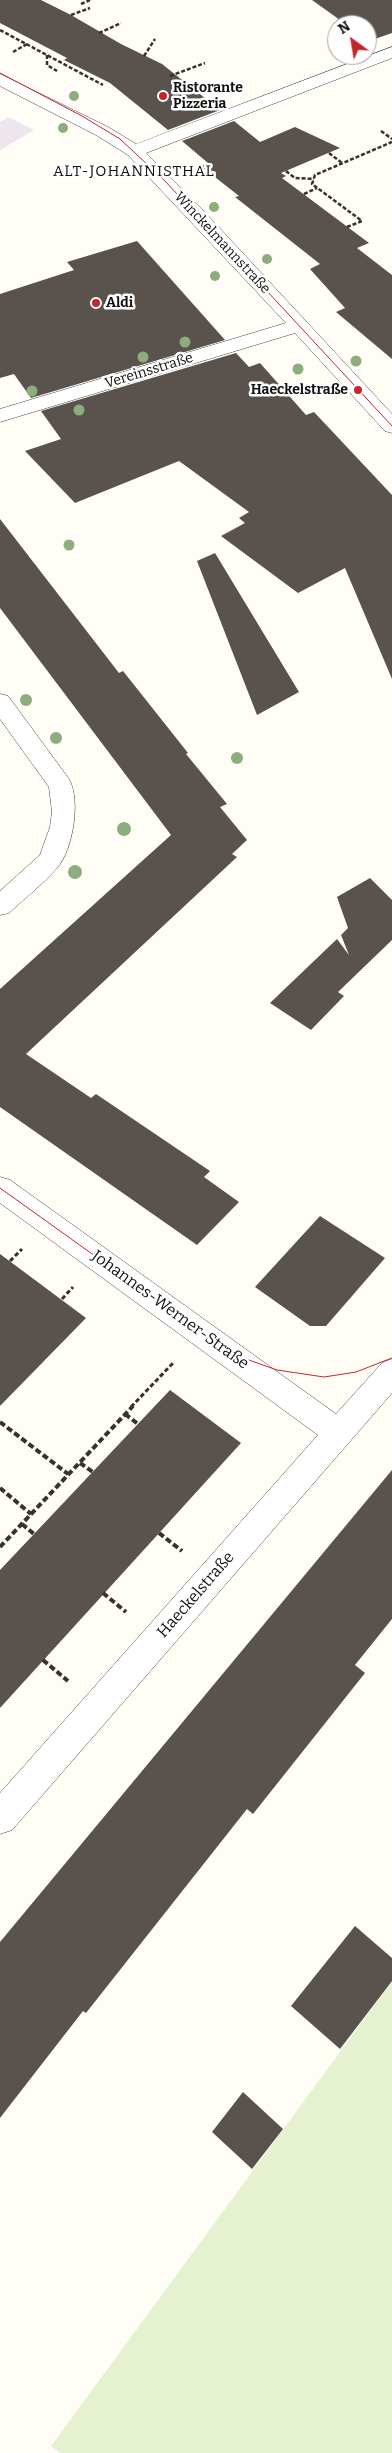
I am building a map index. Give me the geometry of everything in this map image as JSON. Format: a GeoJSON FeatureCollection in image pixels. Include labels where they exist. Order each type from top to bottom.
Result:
{"type":"FeatureCollection","features":[{"type":"Feature","properties":{"kind":"street"},"geometry":{"type":"LineString","coordinates":[[134,150],[392,52]]}},
{"type":"Feature","properties":{"kind":"street","name":"Winckelmannstraße"},"geometry":{"type":"LineString","coordinates":[[0,79],[102,131],[134,150],[392,426]]}},
{"type":"Feature","properties":{"kind":"street","name":"Vereinsstraße"},"geometry":{"type":"LineString","coordinates":[[0,416],[299,326]]}},
{"type":"Feature","properties":{"kind":"street"},"geometry":{"type":"LineString","coordinates":[[0,702],[61,785],[64,812],[62,827],[50,860],[0,906]]}},
{"type":"Feature","properties":{"kind":"street","name":"Johannes-Werner-Straße"},"geometry":{"type":"LineString","coordinates":[[0,1188],[202,1332],[339,1433]]}},
{"type":"Feature","properties":{"kind":"street","name":"Haeckelstraße"},"geometry":{"type":"LineString","coordinates":[[0,1818],[392,1372]]}},
{"type":"Feature","properties":{"kind":"path"},"geometry":{"type":"LineString","coordinates":[[81,4],[90,0]]}},
{"type":"Feature","properties":{"kind":"path"},"geometry":{"type":"LineString","coordinates":[[71,15],[90,8]]}},
{"type":"Feature","properties":{"kind":"path"},"geometry":{"type":"LineString","coordinates":[[99,33],[121,23]]}},
{"type":"Feature","properties":{"kind":"path"},"geometry":{"type":"LineString","coordinates":[[0,30],[103,85]]}},
{"type":"Feature","properties":{"kind":"path"},"geometry":{"type":"LineString","coordinates":[[144,56],[155,39]]}},
{"type":"Feature","properties":{"kind":"path"},"geometry":{"type":"LineString","coordinates":[[6,56],[27,44]]}},
{"type":"Feature","properties":{"kind":"path"},"geometry":{"type":"LineString","coordinates":[[170,76],[205,63]]}},
{"type":"Feature","properties":{"kind":"path"},"geometry":{"type":"LineString","coordinates":[[348,227],[362,221],[312,184],[315,175],[392,141],[381,131]]}},
{"type":"Feature","properties":{"kind":"path"},"geometry":{"type":"LineString","coordinates":[[329,153],[342,163]]}},
{"type":"Feature","properties":{"kind":"path"},"geometry":{"type":"LineString","coordinates":[[286,171],[295,178],[314,179]]}},
{"type":"Feature","properties":{"kind":"path"},"geometry":{"type":"LineString","coordinates":[[304,194],[317,188]]}},
{"type":"Feature","properties":{"kind":"path"},"geometry":{"type":"LineString","coordinates":[[0,1547],[202,1332]]}},
{"type":"Feature","properties":{"kind":"path"},"geometry":{"type":"LineString","coordinates":[[125,1414],[138,1424]]}},
{"type":"Feature","properties":{"kind":"path"},"geometry":{"type":"LineString","coordinates":[[0,1422],[68,1474]]}},
{"type":"Feature","properties":{"kind":"path"},"geometry":{"type":"LineString","coordinates":[[80,1462],[93,1472]]}},
{"type":"Feature","properties":{"kind":"path"},"geometry":{"type":"LineString","coordinates":[[0,1488],[32,1514]]}},
{"type":"Feature","properties":{"kind":"path"},"geometry":{"type":"LineString","coordinates":[[22,1524],[34,1534]]}},
{"type":"Feature","properties":{"kind":"shaded area"},"geometry":{"type":"Polygon","coordinates":[[[8,117],[34,130],[0,150],[0,122],[8,117]]]}},
{"type":"Feature","properties":{"kind":"green space"},"geometry":{"type":"Polygon","coordinates":[[[392,1981],[392,2453],[60,2453],[51,2446],[392,1981]]]}},
{"type":"Feature","properties":{"kind":"building"},"geometry":{"type":"Polygon","coordinates":[[[0,0],[41,0],[71,15],[121,44],[162,64],[220,110],[168,130],[110,83],[64,60],[67,58],[0,23],[0,0]]]}},
{"type":"Feature","properties":{"kind":"building"},"geometry":{"type":"Polygon","coordinates":[[[312,0],[392,0],[392,33],[377,38],[377,15],[333,15],[312,0]]]}},
{"type":"Feature","properties":{"kind":"building"},"geometry":{"type":"Polygon","coordinates":[[[234,121],[260,142],[295,127],[340,148],[281,173],[286,176],[282,178],[369,243],[357,248],[392,275],[392,359],[336,312],[345,308],[310,269],[320,264],[235,197],[239,196],[201,166],[208,163],[182,141],[234,121]]]}},
{"type":"Feature","properties":{"kind":"building","name":"Aldi"},"geometry":{"type":"Polygon","coordinates":[[[137,241],[225,340],[31,398],[14,374],[0,378],[0,294],[74,270],[67,262],[137,241]]]}},
{"type":"Feature","properties":{"kind":"building"},"geometry":{"type":"Polygon","coordinates":[[[236,353],[249,367],[260,363],[306,415],[314,412],[392,495],[392,679],[345,568],[298,593],[221,536],[245,523],[239,518],[249,512],[179,461],[75,503],[25,451],[61,439],[41,411],[236,353]]]}},
{"type":"Feature","properties":{"kind":"building"},"geometry":{"type":"Polygon","coordinates":[[[0,519],[119,673],[123,671],[188,753],[186,754],[227,804],[220,807],[247,840],[232,854],[237,857],[26,1054],[91,1098],[96,1094],[210,1171],[204,1177],[239,1202],[197,1245],[0,1107],[0,989],[171,835],[0,608],[0,519]]]}},
{"type":"Feature","properties":{"kind":"building"},"geometry":{"type":"Polygon","coordinates":[[[215,553],[299,692],[257,715],[197,561],[215,553]]]}},
{"type":"Feature","properties":{"kind":"building"},"geometry":{"type":"Polygon","coordinates":[[[370,878],[392,900],[392,940],[338,992],[344,996],[311,1030],[270,1003],[337,939],[349,955],[341,935],[348,928],[337,897],[370,878]]]}},
{"type":"Feature","properties":{"kind":"building"},"geometry":{"type":"Polygon","coordinates":[[[320,1216],[385,1258],[326,1326],[310,1326],[255,1287],[320,1216]]]}},
{"type":"Feature","properties":{"kind":"building"},"geometry":{"type":"Polygon","coordinates":[[[0,1254],[86,1318],[0,1406],[0,1254]]]}},
{"type":"Feature","properties":{"kind":"building"},"geometry":{"type":"Polygon","coordinates":[[[170,1390],[241,1443],[0,1708],[0,1570],[170,1390]]]}},
{"type":"Feature","properties":{"kind":"building"},"geometry":{"type":"Polygon","coordinates":[[[392,1470],[392,1619],[355,1665],[365,1673],[253,1814],[247,1809],[86,2013],[83,2011],[0,2118],[0,1942],[392,1470]]]}},
{"type":"Feature","properties":{"kind":"building"},"geometry":{"type":"Polygon","coordinates":[[[355,1926],[392,1958],[392,1981],[340,2049],[291,2006],[355,1926]]]}},
{"type":"Feature","properties":{"kind":"building"},"geometry":{"type":"Polygon","coordinates":[[[243,2092],[283,2129],[252,2169],[212,2132],[243,2092]]]}},
{"type":"Feature","properties":{"kind":"tram line"},"geometry":{"type":"LineString","coordinates":[[0,73],[82,116],[120,139],[165,181],[392,426]]}},
{"type":"Feature","properties":{"kind":"tram line"},"geometry":{"type":"LineString","coordinates":[[0,1188],[232,1354],[277,1370],[324,1377],[356,1372],[392,1358]]}},
{"type":"Feature","properties":{"kind":"place","name":"Ristorante Pizzeria"},"geometry":{"type":"Point","coordinates":[163,96]}},
{"type":"Feature","properties":{"kind":"place","name":"Aldi"},"geometry":{"type":"Point","coordinates":[96,303]}},
{"type":"Feature","properties":{"kind":"place","name":"Haeckelstraße"},"geometry":{"type":"Point","coordinates":[358,390]}},
{"type":"Feature","properties":{"kind":"district","name":"ALT-JOHANNISTHAL"},"geometry":{"type":"Point","coordinates":[134,172]}}]}
